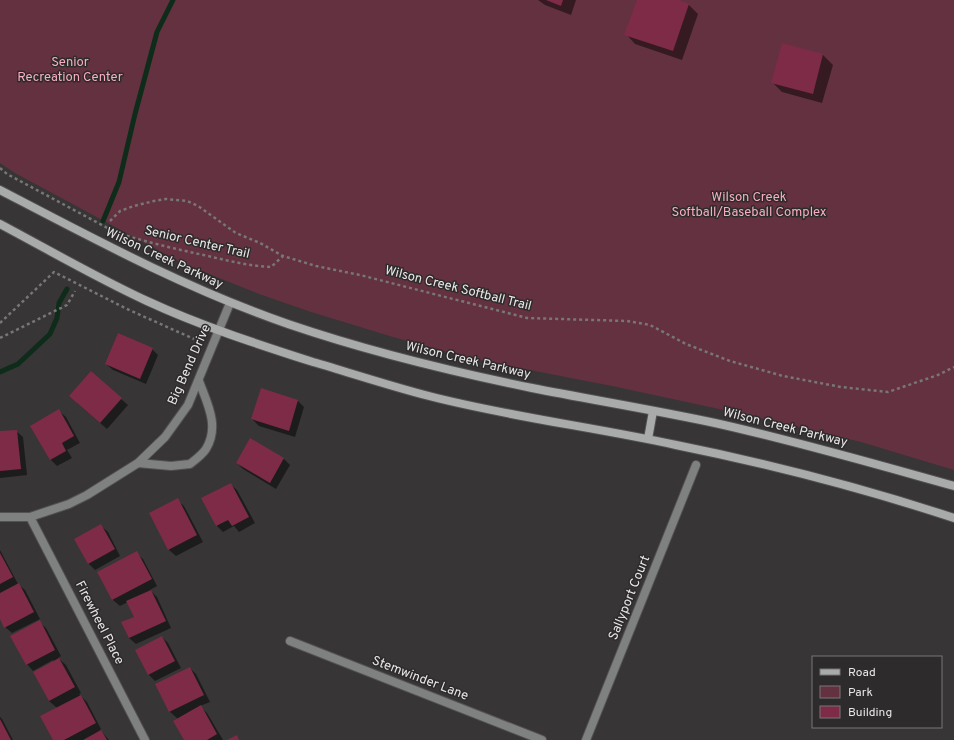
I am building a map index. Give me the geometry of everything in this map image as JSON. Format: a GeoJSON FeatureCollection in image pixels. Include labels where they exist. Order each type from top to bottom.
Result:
{"type":"FeatureCollection","features":[{"type":"Feature","properties":{"kind":"main road","name":"Wilson Creek Parkway"},"geometry":{"type":"LineString","coordinates":[[0,190],[157,271],[230,303],[327,337],[426,365],[532,388],[714,423],[836,453],[954,486]]}},
{"type":"Feature","properties":{"kind":"main road"},"geometry":{"type":"LineString","coordinates":[[0,224],[148,302],[218,330],[273,349],[429,396],[462,404],[648,439],[791,471],[954,518]]}},
{"type":"Feature","properties":{"kind":"main road"},"geometry":{"type":"LineString","coordinates":[[648,439],[653,411]]}},
{"type":"Feature","properties":{"kind":"street","name":"Big Bend Drive"},"geometry":{"type":"LineString","coordinates":[[0,516],[30,517],[69,504],[87,495],[138,463],[165,437],[188,405],[230,303]]}},
{"type":"Feature","properties":{"kind":"street"},"geometry":{"type":"LineString","coordinates":[[138,463],[171,466],[190,464],[206,449],[213,430],[212,414],[199,380]]}},
{"type":"Feature","properties":{"kind":"street","name":"Sallyport Court"},"geometry":{"type":"LineString","coordinates":[[586,740],[696,465]]}},
{"type":"Feature","properties":{"kind":"street","name":"Firewheel Place"},"geometry":{"type":"LineString","coordinates":[[30,517],[145,740]]}},
{"type":"Feature","properties":{"kind":"street","name":"Stemwinder Lane"},"geometry":{"type":"LineString","coordinates":[[290,640],[542,740]]}},
{"type":"Feature","properties":{"kind":"path","name":"Senior Center Trail"},"geometry":{"type":"LineString","coordinates":[[0,168],[7,174],[107,227],[132,238],[169,248],[255,266],[271,267],[283,256]]}},
{"type":"Feature","properties":{"kind":"path","name":"Wilson Creek Softball Trail"},"geometry":{"type":"LineString","coordinates":[[110,222],[120,211],[140,204],[166,199],[188,201],[198,206],[236,233],[283,256],[316,266],[360,275],[527,318],[627,321],[650,325],[686,344],[730,361],[783,376],[841,388],[888,392],[938,375],[954,367]]}},
{"type":"Feature","properties":{"kind":"path"},"geometry":{"type":"LineString","coordinates":[[0,323],[54,272],[134,312],[194,339]]}},
{"type":"Feature","properties":{"kind":"path"},"geometry":{"type":"LineString","coordinates":[[0,338],[67,305],[75,291]]}},
{"type":"Feature","properties":{"kind":"green space","name":"Wilson Creek Softball/Baseball Complex"},"geometry":{"type":"Polygon","coordinates":[[[0,0],[954,0],[954,470],[861,442],[747,415],[612,386],[474,359],[393,337],[311,312],[259,294],[182,263],[15,173],[0,163],[0,0]]]}},
{"type":"Feature","properties":{"kind":"building"},"geometry":{"type":"Polygon","coordinates":[[[546,0],[563,0],[561,6],[546,0]]]}},
{"type":"Feature","properties":{"kind":"building"},"geometry":{"type":"Polygon","coordinates":[[[637,0],[679,0],[689,4],[673,51],[624,35],[637,0]]]}},
{"type":"Feature","properties":{"kind":"building"},"geometry":{"type":"Polygon","coordinates":[[[782,43],[823,54],[813,94],[771,83],[782,43]]]}},
{"type":"Feature","properties":{"kind":"building"},"geometry":{"type":"Polygon","coordinates":[[[118,333],[153,348],[140,379],[105,364],[118,333]]]}},
{"type":"Feature","properties":{"kind":"building"},"geometry":{"type":"Polygon","coordinates":[[[91,371],[122,398],[100,423],[69,396],[91,371]]]}},
{"type":"Feature","properties":{"kind":"building"},"geometry":{"type":"Polygon","coordinates":[[[261,388],[298,400],[289,431],[251,419],[261,388]]]}},
{"type":"Feature","properties":{"kind":"building"},"geometry":{"type":"Polygon","coordinates":[[[59,409],[74,436],[62,443],[66,451],[50,460],[30,426],[59,409]]]}},
{"type":"Feature","properties":{"kind":"building"},"geometry":{"type":"Polygon","coordinates":[[[17,430],[21,469],[0,471],[0,431],[17,430]]]}},
{"type":"Feature","properties":{"kind":"building"},"geometry":{"type":"Polygon","coordinates":[[[250,438],[284,458],[270,483],[236,463],[250,438]]]}},
{"type":"Feature","properties":{"kind":"building"},"geometry":{"type":"Polygon","coordinates":[[[231,483],[249,517],[232,526],[228,520],[216,526],[201,498],[231,483]]]}},
{"type":"Feature","properties":{"kind":"building"},"geometry":{"type":"Polygon","coordinates":[[[178,498],[197,535],[168,550],[149,513],[178,498]]]}},
{"type":"Feature","properties":{"kind":"building"},"geometry":{"type":"Polygon","coordinates":[[[101,524],[115,549],[88,564],[74,539],[101,524]]]}},
{"type":"Feature","properties":{"kind":"building"},"geometry":{"type":"Polygon","coordinates":[[[137,551],[152,579],[112,600],[97,572],[137,551]]]}},
{"type":"Feature","properties":{"kind":"building"},"geometry":{"type":"Polygon","coordinates":[[[0,553],[13,577],[0,584],[0,553]]]}},
{"type":"Feature","properties":{"kind":"building"},"geometry":{"type":"Polygon","coordinates":[[[19,583],[34,612],[4,628],[0,619],[0,593],[19,583]]]}},
{"type":"Feature","properties":{"kind":"building"},"geometry":{"type":"Polygon","coordinates":[[[151,590],[166,621],[129,638],[121,622],[134,617],[126,601],[151,590]]]}},
{"type":"Feature","properties":{"kind":"building"},"geometry":{"type":"Polygon","coordinates":[[[40,620],[55,650],[26,665],[10,636],[40,620]]]}},
{"type":"Feature","properties":{"kind":"building"},"geometry":{"type":"Polygon","coordinates":[[[162,636],[175,661],[148,675],[135,650],[162,636]]]}},
{"type":"Feature","properties":{"kind":"building"},"geometry":{"type":"Polygon","coordinates":[[[59,658],[75,687],[49,701],[33,672],[59,658]]]}},
{"type":"Feature","properties":{"kind":"building"},"geometry":{"type":"Polygon","coordinates":[[[190,667],[204,695],[169,712],[155,684],[190,667]]]}},
{"type":"Feature","properties":{"kind":"building"},"geometry":{"type":"Polygon","coordinates":[[[81,695],[96,723],[64,740],[53,740],[40,716],[81,695]]]}},
{"type":"Feature","properties":{"kind":"building"},"geometry":{"type":"Polygon","coordinates":[[[201,705],[217,734],[207,740],[184,740],[173,721],[201,705]]]}},
{"type":"Feature","properties":{"kind":"building"},"geometry":{"type":"Polygon","coordinates":[[[0,719],[11,740],[0,740],[0,719]]]}},
{"type":"Feature","properties":{"kind":"building"},"geometry":{"type":"Polygon","coordinates":[[[101,730],[107,740],[83,740],[101,730]]]}},
{"type":"Feature","properties":{"kind":"building"},"geometry":{"type":"Polygon","coordinates":[[[237,735],[239,740],[227,740],[237,735]]]}},
{"type":"Feature","properties":{"kind":"waterway"},"geometry":{"type":"LineString","coordinates":[[103,221],[119,182],[157,32],[173,0]]}},
{"type":"Feature","properties":{"kind":"waterway"},"geometry":{"type":"LineString","coordinates":[[0,372],[18,364],[50,334],[57,318],[59,303],[67,289]]}},
{"type":"Feature","properties":{"kind":"park label","name":"Senior Recreation Center"},"geometry":{"type":"Point","coordinates":[70,70]}}]}
